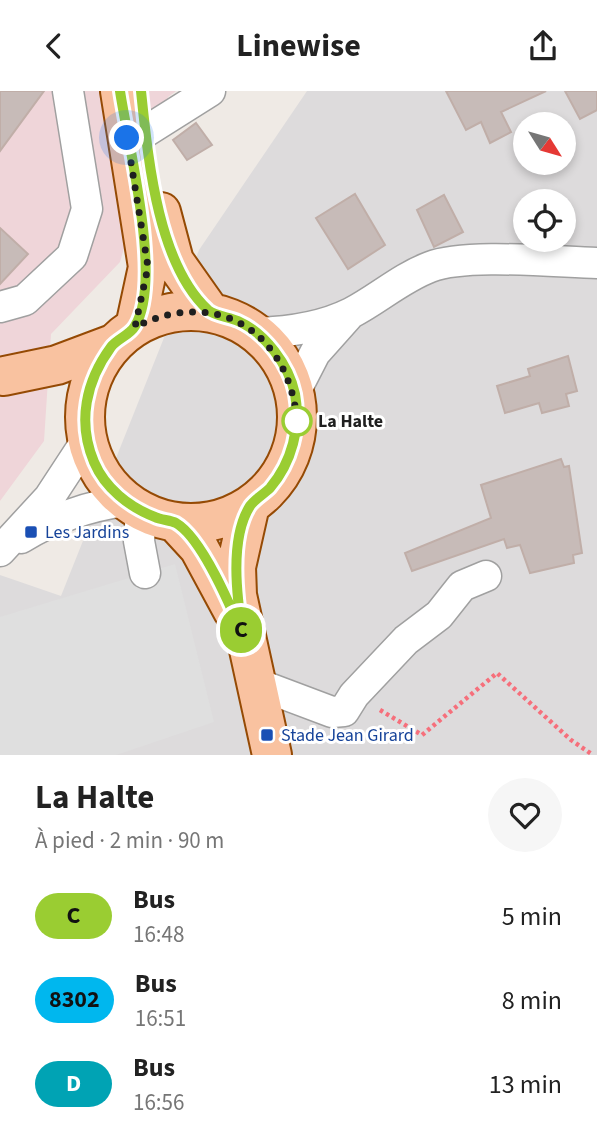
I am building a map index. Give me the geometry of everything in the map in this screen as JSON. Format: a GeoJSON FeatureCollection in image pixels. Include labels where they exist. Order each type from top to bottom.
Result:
{"type":"FeatureCollection","features":[{"type":"Feature","properties":{"kind":"main road"},"geometry":{"type":"LineString","coordinates":[[120,91],[174,261],[210,312]]}},
{"type":"Feature","properties":{"kind":"main road"},"geometry":{"type":"LineString","coordinates":[[141,91],[136,135],[148,267],[124,335],[93,375],[86,425],[94,463],[108,484],[199,548],[243,636]]}},
{"type":"Feature","properties":{"kind":"main road"},"geometry":{"type":"LineString","coordinates":[[2,375],[57,365],[124,335],[157,316],[181,311],[210,312],[241,323],[257,333],[281,360],[295,392],[297,421],[293,446],[276,479],[250,505],[227,517],[202,523],[147,512]]}},
{"type":"Feature","properties":{"kind":"main road"},"geometry":{"type":"LineString","coordinates":[[2,375],[68,397],[86,425]]}},
{"type":"Feature","properties":{"kind":"main road"},"geometry":{"type":"LineString","coordinates":[[250,505],[236,567],[243,636],[272,755]]}},
{"type":"Feature","properties":{"kind":"street"},"geometry":{"type":"LineString","coordinates":[[0,307],[25,300],[72,256],[87,209],[68,91]]}},
{"type":"Feature","properties":{"kind":"street"},"geometry":{"type":"LineString","coordinates":[[136,135],[210,91]]}},
{"type":"Feature","properties":{"kind":"street"},"geometry":{"type":"LineString","coordinates":[[257,333],[305,330],[351,313],[404,279],[432,265],[460,260],[597,263]]}},
{"type":"Feature","properties":{"kind":"street"},"geometry":{"type":"LineString","coordinates":[[295,392],[315,353],[351,313]]}},
{"type":"Feature","properties":{"kind":"street"},"geometry":{"type":"LineString","coordinates":[[1,550],[49,498],[86,425]]}},
{"type":"Feature","properties":{"kind":"street"},"geometry":{"type":"LineString","coordinates":[[1,550],[65,517],[104,504],[147,512],[139,541],[145,573]]}},
{"type":"Feature","properties":{"kind":"street"},"geometry":{"type":"LineString","coordinates":[[255,683],[332,712],[344,711],[354,695],[406,640],[439,615],[462,586],[486,576]]}},
{"type":"Feature","properties":{"kind":"path"},"geometry":{"type":"LineString","coordinates":[[354,695],[422,735],[497,673],[570,740],[593,755]]}},
{"type":"Feature","properties":{"kind":"shaded area"},"geometry":{"type":"Polygon","coordinates":[[[0,91],[176,91],[168,97],[120,262],[51,334],[44,441],[0,501],[0,91]]]}},
{"type":"Feature","properties":{"kind":"shaded area"},"geometry":{"type":"Polygon","coordinates":[[[307,91],[597,91],[597,755],[0,755],[0,575],[61,596],[199,250],[307,91]]]}},
{"type":"Feature","properties":{"kind":"shaded area"},"geometry":{"type":"Polygon","coordinates":[[[175,564],[214,722],[116,755],[0,755],[0,617],[175,564]]]}},
{"type":"Feature","properties":{"kind":"building"},"geometry":{"type":"Polygon","coordinates":[[[0,91],[44,91],[0,151],[0,91]]]}},
{"type":"Feature","properties":{"kind":"building"},"geometry":{"type":"Polygon","coordinates":[[[446,91],[546,91],[501,112],[511,132],[490,143],[481,122],[466,130],[446,91]]]}},
{"type":"Feature","properties":{"kind":"building"},"geometry":{"type":"Polygon","coordinates":[[[565,91],[597,91],[597,110],[580,119],[565,91]]]}},
{"type":"Feature","properties":{"kind":"building"},"geometry":{"type":"Polygon","coordinates":[[[196,123],[212,145],[187,160],[173,140],[196,123]]]}},
{"type":"Feature","properties":{"kind":"building"},"geometry":{"type":"Polygon","coordinates":[[[355,194],[385,245],[348,269],[316,218],[355,194]]]}},
{"type":"Feature","properties":{"kind":"building"},"geometry":{"type":"Polygon","coordinates":[[[444,195],[463,232],[434,247],[417,210],[444,195]]]}},
{"type":"Feature","properties":{"kind":"building"},"geometry":{"type":"Polygon","coordinates":[[[0,228],[28,254],[0,284],[0,228]]]}},
{"type":"Feature","properties":{"kind":"building"},"geometry":{"type":"Polygon","coordinates":[[[568,356],[577,391],[566,394],[569,406],[542,413],[539,403],[505,413],[497,386],[530,376],[528,369],[568,356]]]}},
{"type":"Feature","properties":{"kind":"building"},"geometry":{"type":"Polygon","coordinates":[[[561,459],[564,467],[569,466],[582,553],[573,555],[574,563],[530,573],[520,545],[507,548],[504,539],[412,571],[405,553],[491,518],[481,485],[561,459]]]}},
{"type":"Feature","properties":{"kind":"bus line","name":"C"},"geometry":{"type":"LineString","coordinates":[[120,91],[148,267],[135,327],[113,344],[93,375],[85,411],[87,440],[94,463],[108,484],[125,501],[158,519],[176,523],[199,548],[227,599],[243,636],[236,567],[242,533],[250,505],[269,489],[284,469],[293,446],[297,421],[295,392],[281,360],[257,333],[241,323],[210,312],[174,261],[155,188],[141,91]]}},
{"type":"Feature","properties":{"kind":"place","name":"La Halte"},"geometry":{"type":"Point","coordinates":[297,421]}},
{"type":"Feature","properties":{"kind":"place","name":"Les Jardins"},"geometry":{"type":"Point","coordinates":[31,532]}},
{"type":"Feature","properties":{"kind":"place","name":"Stade Jean Girard"},"geometry":{"type":"Point","coordinates":[267,735]}},
{"type":"Feature","properties":{"kind":"route"},"geometry":{"type":"LineString","coordinates":[[127,138],[148,267],[135,327],[157,316],[181,311],[210,312],[241,323],[257,333],[281,360],[295,392],[297,421]]}}]}
